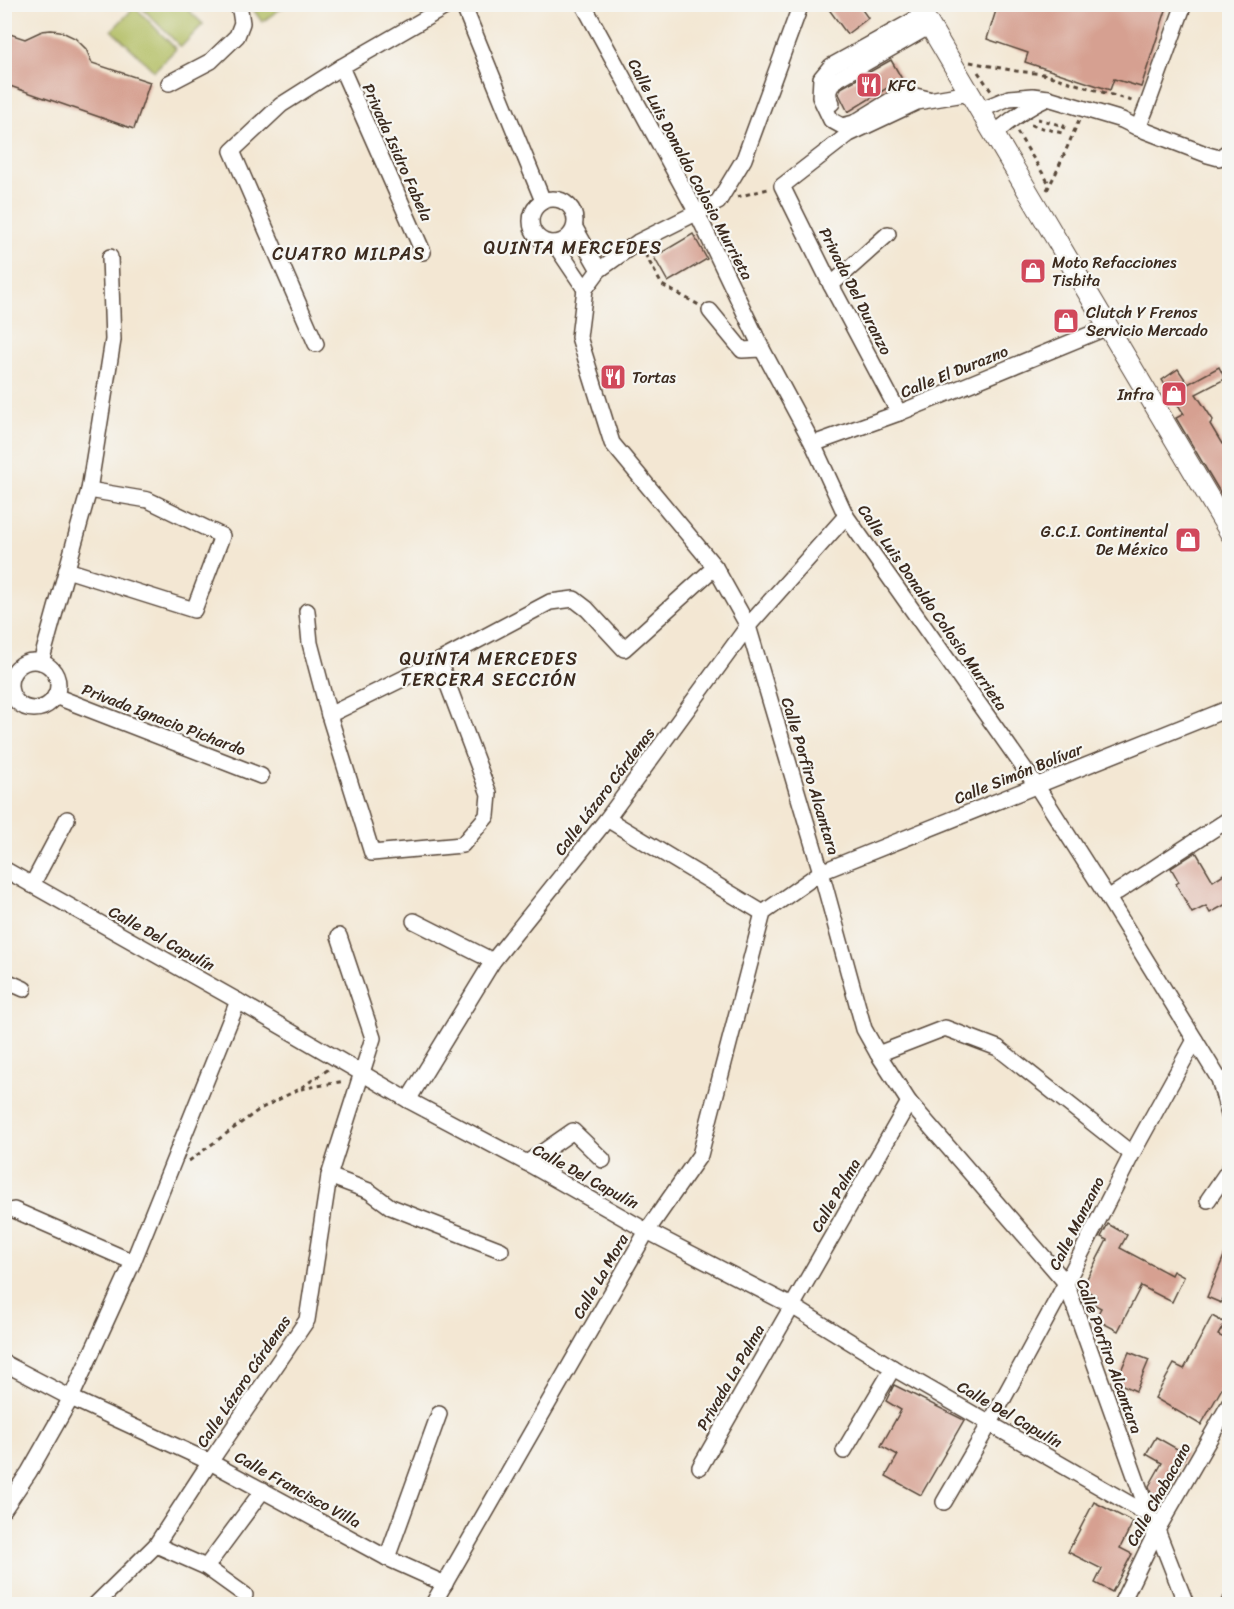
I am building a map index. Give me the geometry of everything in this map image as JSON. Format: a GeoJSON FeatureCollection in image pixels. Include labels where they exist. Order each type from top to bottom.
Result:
{"type":"FeatureCollection","features":[{"type":"Feature","properties":{"kind":"main road"},"geometry":{"type":"LineString","coordinates":[[924,15],[1230,533]]}},
{"type":"Feature","properties":{"kind":"street"},"geometry":{"type":"LineString","coordinates":[[169,83],[211,61],[237,36],[242,24],[240,10],[235,4]]}},
{"type":"Feature","properties":{"kind":"street","name":"Calle Luis Donaldo Colosio Murrieta"},"geometry":{"type":"LineString","coordinates":[[583,4],[697,213],[762,349],[813,444],[846,516],[1036,785],[1219,1079],[1230,1118]]}},
{"type":"Feature","properties":{"kind":"street"},"geometry":{"type":"LineString","coordinates":[[718,202],[744,159],[801,4]]}},
{"type":"Feature","properties":{"kind":"street"},"geometry":{"type":"LineString","coordinates":[[1138,128],[1184,4]]}},
{"type":"Feature","properties":{"kind":"street"},"geometry":{"type":"LineString","coordinates":[[316,344],[232,151],[281,105],[341,67],[447,5],[452,11],[459,13],[469,8],[543,201]]}},
{"type":"Feature","properties":{"kind":"street"},"geometry":{"type":"LineString","coordinates":[[924,15],[834,81],[829,89],[829,98],[838,113],[845,117],[854,115],[892,92],[931,100]]}},
{"type":"Feature","properties":{"kind":"street","name":"Privada Isidro Fabela"},"geometry":{"type":"LineString","coordinates":[[341,67],[423,252]]}},
{"type":"Feature","properties":{"kind":"street"},"geometry":{"type":"LineString","coordinates":[[782,186],[849,134],[917,102],[931,100],[975,102],[1034,96],[1048,98],[1122,120],[1219,158],[1230,150]]}},
{"type":"Feature","properties":{"kind":"street"},"geometry":{"type":"LineString","coordinates":[[994,134],[1034,104],[1048,98]]}},
{"type":"Feature","properties":{"kind":"street","name":"Privada Del Duranzo"},"geometry":{"type":"LineString","coordinates":[[782,186],[831,285],[899,413]]}},
{"type":"Feature","properties":{"kind":"street"},"geometry":{"type":"LineString","coordinates":[[553,198],[563,201],[571,208],[575,217],[574,228],[567,239],[554,243],[544,242],[536,236],[531,227],[531,217],[535,208],[543,201],[553,198]]}},
{"type":"Feature","properties":{"kind":"street","name":"Calle Porfiro Alcantara"},"geometry":{"type":"LineString","coordinates":[[718,202],[638,242],[599,270],[585,289],[579,337],[612,443],[715,567],[748,626],[821,872],[864,1029],[909,1102],[1066,1283],[1149,1515],[1186,1605]]}},
{"type":"Feature","properties":{"kind":"street"},"geometry":{"type":"LineString","coordinates":[[574,228],[599,270]]}},
{"type":"Feature","properties":{"kind":"street"},"geometry":{"type":"LineString","coordinates":[[831,285],[888,234]]}},
{"type":"Feature","properties":{"kind":"street"},"geometry":{"type":"LineString","coordinates":[[554,243],[585,289]]}},
{"type":"Feature","properties":{"kind":"street"},"geometry":{"type":"LineString","coordinates":[[41,662],[89,490],[113,340],[110,257]]}},
{"type":"Feature","properties":{"kind":"street"},"geometry":{"type":"LineString","coordinates":[[710,311],[742,350],[762,349]]}},
{"type":"Feature","properties":{"kind":"street","name":"Calle El Durazno"},"geometry":{"type":"LineString","coordinates":[[813,444],[899,413],[1108,327]]}},
{"type":"Feature","properties":{"kind":"street"},"geometry":{"type":"LineString","coordinates":[[67,570],[194,610],[222,536],[148,500],[89,490]]}},
{"type":"Feature","properties":{"kind":"street","name":"Calle Lázaro Cárdenas"},"geometry":{"type":"LineString","coordinates":[[408,1100],[493,961],[608,819],[748,626],[846,516]]}},
{"type":"Feature","properties":{"kind":"street"},"geometry":{"type":"LineString","coordinates":[[329,715],[439,661],[550,602],[574,599],[587,609],[624,650],[715,567]]}},
{"type":"Feature","properties":{"kind":"street"},"geometry":{"type":"LineString","coordinates":[[307,612],[310,643],[329,715],[372,853],[462,844],[487,816],[489,794],[439,661]]}},
{"type":"Feature","properties":{"kind":"street"},"geometry":{"type":"LineString","coordinates":[[34,660],[41,662],[53,669],[58,690],[44,707],[37,709],[22,706],[8,695],[14,672],[26,662],[34,660]]}},
{"type":"Feature","properties":{"kind":"street","name":"Privada Ignacio Pichardo"},"geometry":{"type":"LineString","coordinates":[[55,696],[261,776]]}},
{"type":"Feature","properties":{"kind":"street","name":"Calle Simón Bolívar"},"geometry":{"type":"LineString","coordinates":[[821,872],[1230,708]]}},
{"type":"Feature","properties":{"kind":"street"},"geometry":{"type":"LineString","coordinates":[[32,885],[67,819]]}},
{"type":"Feature","properties":{"kind":"street"},"geometry":{"type":"LineString","coordinates":[[608,819],[763,913],[821,872]]}},
{"type":"Feature","properties":{"kind":"street"},"geometry":{"type":"LineString","coordinates":[[1108,898],[1226,821]]}},
{"type":"Feature","properties":{"kind":"street","name":"Calle Del Capulín"},"geometry":{"type":"LineString","coordinates":[[4,869],[340,1059],[361,1075],[647,1231],[792,1306],[893,1368],[1149,1515]]}},
{"type":"Feature","properties":{"kind":"street","name":"Calle La Mora"},"geometry":{"type":"LineString","coordinates":[[433,1605],[647,1231],[700,1155],[763,913]]}},
{"type":"Feature","properties":{"kind":"street"},"geometry":{"type":"LineString","coordinates":[[414,921],[493,961]]}},
{"type":"Feature","properties":{"kind":"street","name":"Calle Lázaro Cárdenas"},"geometry":{"type":"LineString","coordinates":[[96,1605],[156,1545],[307,1320],[329,1176],[373,1038],[339,936]]}},
{"type":"Feature","properties":{"kind":"street"},"geometry":{"type":"LineString","coordinates":[[4,980],[24,989]]}},
{"type":"Feature","properties":{"kind":"street"},"geometry":{"type":"LineString","coordinates":[[4,1509],[29,1472],[71,1398],[133,1262],[238,1001]]}},
{"type":"Feature","properties":{"kind":"street"},"geometry":{"type":"LineString","coordinates":[[878,1054],[945,1028],[998,1048],[1132,1154]]}},
{"type":"Feature","properties":{"kind":"street","name":"Calle Manzano"},"geometry":{"type":"LineString","coordinates":[[944,1502],[990,1423],[1195,1040]]}},
{"type":"Feature","properties":{"kind":"street","name":"Calle Palma"},"geometry":{"type":"LineString","coordinates":[[792,1306],[909,1102]]}},
{"type":"Feature","properties":{"kind":"street"},"geometry":{"type":"LineString","coordinates":[[527,1164],[573,1131],[603,1160]]}},
{"type":"Feature","properties":{"kind":"street"},"geometry":{"type":"LineString","coordinates":[[1208,1200],[1230,1168]]}},
{"type":"Feature","properties":{"kind":"street"},"geometry":{"type":"LineString","coordinates":[[329,1176],[369,1191],[392,1207],[501,1250]]}},
{"type":"Feature","properties":{"kind":"street"},"geometry":{"type":"LineString","coordinates":[[14,1210],[133,1262]]}},
{"type":"Feature","properties":{"kind":"street","name":"Privada La Palma"},"geometry":{"type":"LineString","coordinates":[[700,1467],[792,1306]]}},
{"type":"Feature","properties":{"kind":"street","name":"Calle Francisco Villa"},"geometry":{"type":"LineString","coordinates":[[4,1364],[71,1398],[210,1462],[387,1558],[445,1584]]}},
{"type":"Feature","properties":{"kind":"street"},"geometry":{"type":"LineString","coordinates":[[844,1451],[893,1368]]}},
{"type":"Feature","properties":{"kind":"street","name":"Calle Chabacano"},"geometry":{"type":"LineString","coordinates":[[1121,1605],[1157,1530],[1230,1403]]}},
{"type":"Feature","properties":{"kind":"street"},"geometry":{"type":"LineString","coordinates":[[387,1558],[439,1414]]}},
{"type":"Feature","properties":{"kind":"street"},"geometry":{"type":"LineString","coordinates":[[206,1568],[263,1490]]}},
{"type":"Feature","properties":{"kind":"street"},"geometry":{"type":"LineString","coordinates":[[156,1545],[206,1568],[245,1595]]}},
{"type":"Feature","properties":{"kind":"path"},"geometry":{"type":"LineString","coordinates":[[950,59],[1043,74],[1147,106]]}},
{"type":"Feature","properties":{"kind":"path"},"geometry":{"type":"LineString","coordinates":[[1031,125],[1062,133],[1064,126],[1035,118]]}},
{"type":"Feature","properties":{"kind":"path"},"geometry":{"type":"LineString","coordinates":[[1056,173],[1075,128]]}},
{"type":"Feature","properties":{"kind":"path"},"geometry":{"type":"LineString","coordinates":[[718,202],[782,186]]}},
{"type":"Feature","properties":{"kind":"path"},"geometry":{"type":"LineString","coordinates":[[638,242],[662,285],[710,311]]}},
{"type":"Feature","properties":{"kind":"path"},"geometry":{"type":"LineString","coordinates":[[173,1164],[188,1162],[260,1109],[299,1089],[326,1072],[340,1059]]}},
{"type":"Feature","properties":{"kind":"path"},"geometry":{"type":"LineString","coordinates":[[299,1089],[361,1075]]}},
{"type":"Feature","properties":{"kind":"green space"},"geometry":{"type":"Polygon","coordinates":[[[139,5],[183,5],[203,24],[181,47],[139,5]]]}},
{"type":"Feature","properties":{"kind":"green space"},"geometry":{"type":"Polygon","coordinates":[[[250,5],[286,5],[262,22],[250,5]]]}},
{"type":"Feature","properties":{"kind":"green space"},"geometry":{"type":"Polygon","coordinates":[[[135,7],[176,49],[154,71],[112,30],[135,7]]]}},
{"type":"Feature","properties":{"kind":"building"},"geometry":{"type":"Polygon","coordinates":[[[825,4],[858,4],[868,18],[847,34],[825,4]]]}},
{"type":"Feature","properties":{"kind":"building"},"geometry":{"type":"Polygon","coordinates":[[[998,4],[1168,4],[1141,87],[1114,79],[1110,90],[1025,62],[1028,53],[987,39],[998,4]]]}},
{"type":"Feature","properties":{"kind":"building"},"geometry":{"type":"Polygon","coordinates":[[[42,31],[60,31],[75,38],[86,49],[92,63],[150,82],[134,129],[4,84],[4,32],[25,39],[42,31]]]}},
{"type":"Feature","properties":{"kind":"building","name":"KFC"},"geometry":{"type":"Polygon","coordinates":[[[891,60],[902,79],[848,112],[839,94],[841,88],[891,60]]]}},
{"type":"Feature","properties":{"kind":"building"},"geometry":{"type":"Polygon","coordinates":[[[693,234],[707,259],[668,282],[654,257],[693,234]]]}},
{"type":"Feature","properties":{"kind":"building"},"geometry":{"type":"Polygon","coordinates":[[[1219,367],[1225,379],[1196,394],[1213,420],[1210,424],[1222,444],[1230,439],[1230,509],[1176,418],[1184,414],[1162,380],[1178,369],[1188,384],[1219,367]]]}},
{"type":"Feature","properties":{"kind":"building"},"geometry":{"type":"Polygon","coordinates":[[[1196,852],[1213,881],[1230,870],[1230,902],[1210,913],[1206,906],[1192,913],[1176,884],[1179,882],[1171,868],[1196,852]]]}},
{"type":"Feature","properties":{"kind":"building"},"geometry":{"type":"Polygon","coordinates":[[[1108,1224],[1127,1235],[1120,1248],[1171,1275],[1173,1271],[1184,1277],[1172,1302],[1141,1286],[1118,1331],[1095,1319],[1101,1308],[1092,1303],[1096,1296],[1082,1288],[1107,1240],[1101,1237],[1108,1224]]]}},
{"type":"Feature","properties":{"kind":"building"},"geometry":{"type":"Polygon","coordinates":[[[1229,1244],[1230,1282],[1221,1303],[1207,1297],[1229,1244]]]}},
{"type":"Feature","properties":{"kind":"building"},"geometry":{"type":"Polygon","coordinates":[[[1212,1316],[1225,1323],[1218,1335],[1230,1341],[1230,1371],[1201,1425],[1155,1398],[1174,1364],[1184,1369],[1212,1316]]]}},
{"type":"Feature","properties":{"kind":"building"},"geometry":{"type":"Polygon","coordinates":[[[1129,1352],[1149,1360],[1136,1391],[1116,1382],[1129,1352]]]}},
{"type":"Feature","properties":{"kind":"building"},"geometry":{"type":"Polygon","coordinates":[[[894,1385],[964,1420],[921,1495],[886,1476],[898,1455],[881,1446],[901,1410],[886,1401],[894,1385]]]}},
{"type":"Feature","properties":{"kind":"building"},"geometry":{"type":"Polygon","coordinates":[[[1156,1437],[1186,1454],[1161,1498],[1151,1493],[1149,1486],[1162,1463],[1146,1454],[1156,1437]]]}},
{"type":"Feature","properties":{"kind":"building"},"geometry":{"type":"Polygon","coordinates":[[[1094,1502],[1133,1522],[1120,1548],[1132,1554],[1112,1592],[1095,1583],[1102,1569],[1068,1552],[1094,1502]]]}},
{"type":"Feature","properties":{"kind":"place","name":"KFC"},"geometry":{"type":"Point","coordinates":[869,85]}},
{"type":"Feature","properties":{"kind":"place","name":"Moto Refacciones Tisbita"},"geometry":{"type":"Point","coordinates":[1033,271]}},
{"type":"Feature","properties":{"kind":"place","name":"Clutch Y Frenos Servicio Mercado"},"geometry":{"type":"Point","coordinates":[1066,321]}},
{"type":"Feature","properties":{"kind":"place","name":"Tortas"},"geometry":{"type":"Point","coordinates":[613,377]}},
{"type":"Feature","properties":{"kind":"place","name":"Infra"},"geometry":{"type":"Point","coordinates":[1174,394]}},
{"type":"Feature","properties":{"kind":"place","name":"G.C.I. Continental De México"},"geometry":{"type":"Point","coordinates":[1188,540]}},
{"type":"Feature","properties":{"kind":"district","name":"QUINTA MERCEDES"},"geometry":{"type":"Point","coordinates":[573,248]}},
{"type":"Feature","properties":{"kind":"district","name":"CUATRO MILPAS"},"geometry":{"type":"Point","coordinates":[349,254]}},
{"type":"Feature","properties":{"kind":"district","name":"QUINTA MERCEDES TERCERA SECCIÓN"},"geometry":{"type":"Point","coordinates":[489,669]}}]}
